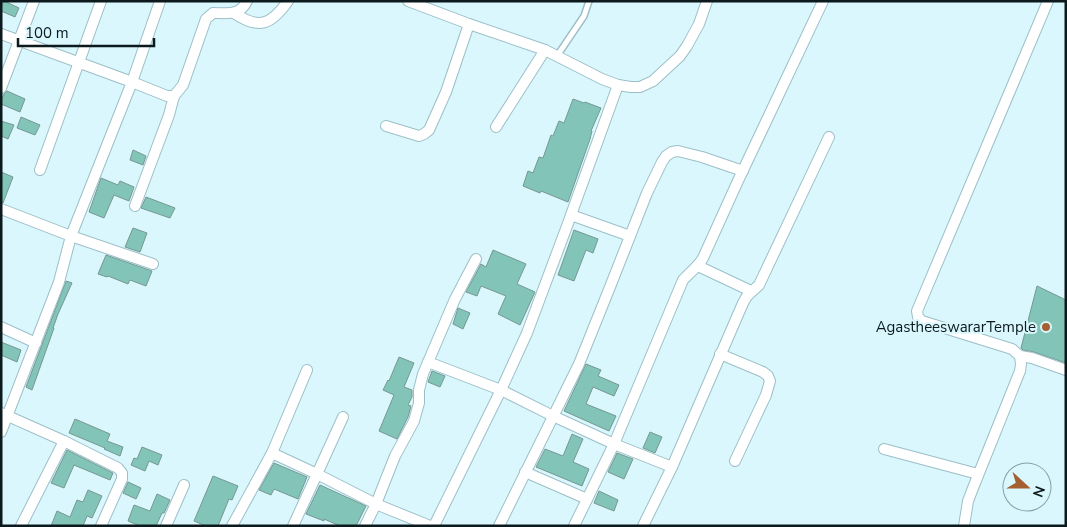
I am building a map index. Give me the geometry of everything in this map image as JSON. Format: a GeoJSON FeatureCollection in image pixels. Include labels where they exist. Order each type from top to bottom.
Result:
{"type":"FeatureCollection","features":[{"type":"Feature","properties":{"kind":"street"},"geometry":{"type":"LineString","coordinates":[[1,88],[34,1]]}},
{"type":"Feature","properties":{"kind":"street"},"geometry":{"type":"LineString","coordinates":[[40,170],[101,1]]}},
{"type":"Feature","properties":{"kind":"street"},"geometry":{"type":"LineString","coordinates":[[1,432],[5,414],[36,343],[59,282],[71,236],[132,82],[160,1]]}},
{"type":"Feature","properties":{"kind":"street"},"geometry":{"type":"LineString","coordinates":[[234,14],[240,10],[246,1]]}},
{"type":"Feature","properties":{"kind":"street"},"geometry":{"type":"LineString","coordinates":[[135,206],[169,115],[174,96],[183,85],[206,19],[213,13],[234,14],[249,22],[260,24],[268,22],[277,15],[288,1]]}},
{"type":"Feature","properties":{"kind":"street"},"geometry":{"type":"LineString","coordinates":[[408,1],[545,50],[602,79],[618,85],[640,87],[653,81],[680,56],[699,24],[707,1]]}},
{"type":"Feature","properties":{"kind":"street"},"geometry":{"type":"LineString","coordinates":[[574,526],[614,444],[683,280],[689,272],[698,266],[703,258],[823,1]]}},
{"type":"Feature","properties":{"kind":"street"},"geometry":{"type":"LineString","coordinates":[[1048,1],[917,312],[918,317],[922,321],[1012,349],[1020,356],[1032,358],[1066,370]]}},
{"type":"Feature","properties":{"kind":"street"},"geometry":{"type":"LineString","coordinates":[[386,126],[419,136],[429,130],[446,92],[469,24]]}},
{"type":"Feature","properties":{"kind":"street"},"geometry":{"type":"LineString","coordinates":[[1,34],[168,96],[174,96]]}},
{"type":"Feature","properties":{"kind":"street"},"geometry":{"type":"LineString","coordinates":[[496,128],[545,50]]}},
{"type":"Feature","properties":{"kind":"street"},"geometry":{"type":"LineString","coordinates":[[434,526],[501,390],[527,332],[618,85]]}},
{"type":"Feature","properties":{"kind":"street"},"geometry":{"type":"LineString","coordinates":[[643,526],[672,467],[743,303],[751,291],[759,285],[829,137]]}},
{"type":"Feature","properties":{"kind":"street"},"geometry":{"type":"LineString","coordinates":[[499,526],[579,364],[647,192],[666,156],[678,151],[743,171]]}},
{"type":"Feature","properties":{"kind":"street"},"geometry":{"type":"LineString","coordinates":[[1,209],[71,236],[153,264]]}},
{"type":"Feature","properties":{"kind":"street"},"geometry":{"type":"LineString","coordinates":[[571,215],[630,236]]}},
{"type":"Feature","properties":{"kind":"street"},"geometry":{"type":"LineString","coordinates":[[365,526],[395,456],[417,414],[420,382],[455,299],[476,259]]}},
{"type":"Feature","properties":{"kind":"street"},"geometry":{"type":"LineString","coordinates":[[698,266],[751,291]]}},
{"type":"Feature","properties":{"kind":"street"},"geometry":{"type":"LineString","coordinates":[[1,327],[36,343]]}},
{"type":"Feature","properties":{"kind":"street"},"geometry":{"type":"LineString","coordinates":[[720,354],[763,372],[770,381],[766,395],[735,461]]}},
{"type":"Feature","properties":{"kind":"street"},"geometry":{"type":"LineString","coordinates":[[964,526],[968,501],[1020,372],[1020,356]]}},
{"type":"Feature","properties":{"kind":"street"},"geometry":{"type":"LineString","coordinates":[[428,362],[501,390],[614,444],[672,467]]}},
{"type":"Feature","properties":{"kind":"street"},"geometry":{"type":"LineString","coordinates":[[232,526],[272,452],[307,370]]}},
{"type":"Feature","properties":{"kind":"street"},"geometry":{"type":"LineString","coordinates":[[5,414],[118,468],[122,473],[122,478],[101,526]]}},
{"type":"Feature","properties":{"kind":"street"},"geometry":{"type":"LineString","coordinates":[[293,526],[343,417]]}},
{"type":"Feature","properties":{"kind":"street"},"geometry":{"type":"LineString","coordinates":[[21,526],[64,441]]}},
{"type":"Feature","properties":{"kind":"street"},"geometry":{"type":"LineString","coordinates":[[884,449],[978,474]]}},
{"type":"Feature","properties":{"kind":"street"},"geometry":{"type":"LineString","coordinates":[[272,452],[376,504],[430,526]]}},
{"type":"Feature","properties":{"kind":"street"},"geometry":{"type":"LineString","coordinates":[[525,472],[587,499]]}},
{"type":"Feature","properties":{"kind":"street"},"geometry":{"type":"LineString","coordinates":[[166,526],[184,486]]}},
{"type":"Feature","properties":{"kind":"lane"},"geometry":{"type":"LineString","coordinates":[[557,56],[584,16],[589,1]]}},
{"type":"Feature","properties":{"kind":"building"},"geometry":{"type":"Polygon","coordinates":[[[4,1],[19,8],[15,17],[1,11],[4,1]]]}},
{"type":"Feature","properties":{"kind":"building"},"geometry":{"type":"Polygon","coordinates":[[[7,91],[25,99],[20,112],[1,104],[1,100],[7,91]]]}},
{"type":"Feature","properties":{"kind":"building"},"geometry":{"type":"Polygon","coordinates":[[[573,99],[601,108],[591,131],[590,139],[568,202],[523,186],[528,171],[533,173],[539,157],[543,158],[551,135],[553,136],[559,121],[564,123],[573,99]]]}},
{"type":"Feature","properties":{"kind":"building"},"geometry":{"type":"Polygon","coordinates":[[[21,117],[40,125],[35,135],[17,128],[21,117]]]}},
{"type":"Feature","properties":{"kind":"building"},"geometry":{"type":"Polygon","coordinates":[[[1,121],[14,125],[8,139],[1,136],[1,121]]]}},
{"type":"Feature","properties":{"kind":"building"},"geometry":{"type":"Polygon","coordinates":[[[133,150],[146,156],[143,165],[130,160],[133,150]]]}},
{"type":"Feature","properties":{"kind":"building"},"geometry":{"type":"Polygon","coordinates":[[[1,172],[13,177],[3,203],[1,202],[1,172]]]}},
{"type":"Feature","properties":{"kind":"building"},"geometry":{"type":"Polygon","coordinates":[[[101,178],[118,185],[120,181],[134,187],[129,201],[114,195],[104,218],[89,212],[101,178]]]}},
{"type":"Feature","properties":{"kind":"building"},"geometry":{"type":"Polygon","coordinates":[[[146,197],[175,208],[170,218],[141,208],[146,197]]]}},
{"type":"Feature","properties":{"kind":"building"},"geometry":{"type":"Polygon","coordinates":[[[133,228],[147,233],[140,252],[125,247],[133,228]]]}},
{"type":"Feature","properties":{"kind":"building"},"geometry":{"type":"Polygon","coordinates":[[[574,230],[598,239],[593,253],[586,250],[574,281],[558,275],[574,230]]]}},
{"type":"Feature","properties":{"kind":"building"},"geometry":{"type":"Polygon","coordinates":[[[493,250],[526,264],[517,284],[535,292],[520,325],[498,314],[506,296],[481,286],[477,296],[466,292],[481,264],[486,267],[493,250]]]}},
{"type":"Feature","properties":{"kind":"building"},"geometry":{"type":"Polygon","coordinates":[[[106,255],[152,271],[146,286],[130,280],[128,284],[98,274],[106,255]]]}},
{"type":"Feature","properties":{"kind":"building"},"geometry":{"type":"Polygon","coordinates":[[[66,281],[72,283],[58,314],[32,390],[26,387],[66,281]]]}},
{"type":"Feature","properties":{"kind":"building","name":"AgastheeswararTemple"},"geometry":{"type":"Polygon","coordinates":[[[1037,286],[1066,300],[1066,363],[1021,348],[1037,286]]]}},
{"type":"Feature","properties":{"kind":"building"},"geometry":{"type":"Polygon","coordinates":[[[458,308],[470,313],[463,329],[453,324],[458,308]]]}},
{"type":"Feature","properties":{"kind":"building"},"geometry":{"type":"Polygon","coordinates":[[[1,342],[21,350],[17,362],[1,355],[1,342]]]}},
{"type":"Feature","properties":{"kind":"building"},"geometry":{"type":"Polygon","coordinates":[[[399,357],[414,363],[404,387],[412,390],[412,397],[408,405],[411,406],[408,417],[397,439],[379,431],[394,395],[383,390],[399,357]]]}},
{"type":"Feature","properties":{"kind":"building"},"geometry":{"type":"Polygon","coordinates":[[[586,364],[601,370],[598,376],[619,385],[614,396],[593,387],[586,404],[616,416],[609,431],[564,411],[586,364]]]}},
{"type":"Feature","properties":{"kind":"building"},"geometry":{"type":"Polygon","coordinates":[[[432,371],[445,376],[440,387],[428,382],[432,371]]]}},
{"type":"Feature","properties":{"kind":"building"},"geometry":{"type":"Polygon","coordinates":[[[75,419],[110,434],[107,441],[123,447],[120,456],[69,433],[75,419]]]}},
{"type":"Feature","properties":{"kind":"building"},"geometry":{"type":"Polygon","coordinates":[[[650,432],[662,437],[655,453],[643,448],[650,432]]]}},
{"type":"Feature","properties":{"kind":"building"},"geometry":{"type":"Polygon","coordinates":[[[572,434],[583,439],[573,462],[589,469],[582,486],[536,467],[545,449],[563,456],[572,434]]]}},
{"type":"Feature","properties":{"kind":"building"},"geometry":{"type":"Polygon","coordinates":[[[142,447],[162,455],[158,465],[149,461],[145,471],[131,465],[134,458],[137,459],[142,447]]]}},
{"type":"Feature","properties":{"kind":"building"},"geometry":{"type":"Polygon","coordinates":[[[67,450],[113,473],[110,480],[74,465],[64,488],[51,483],[67,450]]]}},
{"type":"Feature","properties":{"kind":"building"},"geometry":{"type":"Polygon","coordinates":[[[617,453],[633,459],[624,479],[608,472],[617,453]]]}},
{"type":"Feature","properties":{"kind":"building"},"geometry":{"type":"Polygon","coordinates":[[[274,463],[307,477],[298,499],[274,489],[271,495],[259,490],[274,463]]]}},
{"type":"Feature","properties":{"kind":"building"},"geometry":{"type":"Polygon","coordinates":[[[213,476],[238,486],[232,500],[229,499],[218,526],[206,526],[194,521],[213,476]]]}},
{"type":"Feature","properties":{"kind":"building"},"geometry":{"type":"Polygon","coordinates":[[[128,482],[141,488],[136,499],[123,493],[128,482]]]}},
{"type":"Feature","properties":{"kind":"building"},"geometry":{"type":"Polygon","coordinates":[[[320,485],[366,506],[356,526],[340,526],[306,514],[320,485]]]}},
{"type":"Feature","properties":{"kind":"building"},"geometry":{"type":"Polygon","coordinates":[[[88,490],[102,496],[92,518],[87,516],[83,526],[51,526],[57,511],[70,517],[77,500],[83,502],[88,490]]]}},
{"type":"Feature","properties":{"kind":"building"},"geometry":{"type":"Polygon","coordinates":[[[599,491],[618,500],[614,511],[594,503],[599,491]]]}},
{"type":"Feature","properties":{"kind":"building"},"geometry":{"type":"Polygon","coordinates":[[[157,494],[170,500],[156,526],[140,526],[128,521],[134,505],[150,511],[157,494]]]}},
{"type":"Feature","properties":{"kind":"place","name":"AgastheeswararTemple"},"geometry":{"type":"Point","coordinates":[1046,327]}}]}
